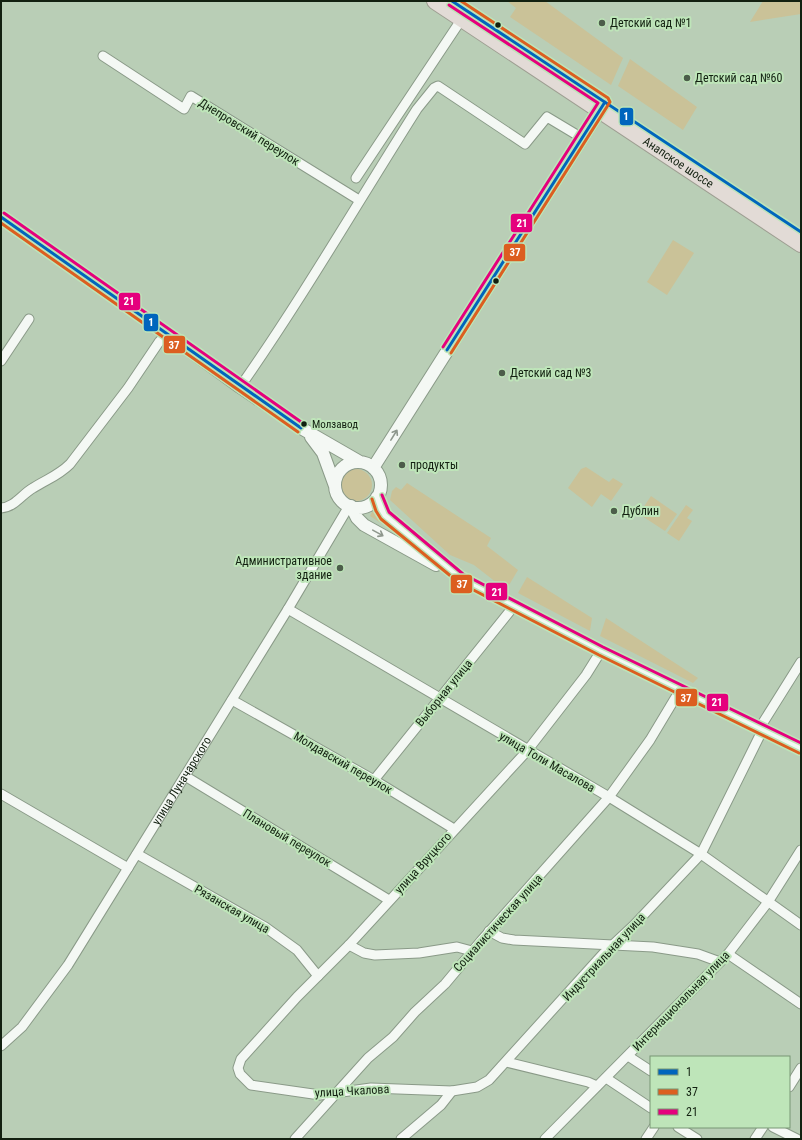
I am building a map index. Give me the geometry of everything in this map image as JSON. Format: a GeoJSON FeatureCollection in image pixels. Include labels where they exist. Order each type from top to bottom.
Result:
{"type":"FeatureCollection","features":[{"type":"Feature","properties":{"kind":"highway","name":"Анапское шоссе"},"geometry":{"type":"LineString","coordinates":[[435,1],[464,15],[603,106],[801,232]]}},
{"type":"Feature","properties":{"kind":"highway","name":"Анапское шоссе"},"geometry":{"type":"LineString","coordinates":[[452,1],[464,15]]}},
{"type":"Feature","properties":{"kind":"highway","name":"Анапское шоссе"},"geometry":{"type":"LineString","coordinates":[[603,106],[801,244]]}},
{"type":"Feature","properties":{"kind":"street"},"geometry":{"type":"LineString","coordinates":[[356,178],[464,15]]}},
{"type":"Feature","properties":{"kind":"street","name":"Днепровский переулок"},"geometry":{"type":"LineString","coordinates":[[103,56],[184,109],[191,96],[359,200]]}},
{"type":"Feature","properties":{"kind":"street"},"geometry":{"type":"LineString","coordinates":[[240,387],[280,330],[359,200],[417,109],[434,88],[438,86],[525,144],[547,117],[582,138]]}},
{"type":"Feature","properties":{"kind":"street"},"geometry":{"type":"LineString","coordinates":[[373,468],[603,106]]}},
{"type":"Feature","properties":{"kind":"street"},"geometry":{"type":"LineString","coordinates":[[1,217],[240,387],[301,428],[373,468],[379,478],[380,484],[377,496],[381,509],[385,515],[460,578]]}},
{"type":"Feature","properties":{"kind":"street"},"geometry":{"type":"LineString","coordinates":[[1,361],[29,319]]}},
{"type":"Feature","properties":{"kind":"street"},"geometry":{"type":"LineString","coordinates":[[1,508],[14,504],[28,491],[59,474],[70,464],[128,388],[159,342],[167,334]]}},
{"type":"Feature","properties":{"kind":"street"},"geometry":{"type":"LineString","coordinates":[[301,428],[315,441],[323,453],[340,499],[350,506],[357,518],[364,525],[460,578],[601,651],[801,749]]}},
{"type":"Feature","properties":{"kind":"street"},"geometry":{"type":"LineString","coordinates":[[335,486],[338,474],[342,469],[347,465],[360,462]]}},
{"type":"Feature","properties":{"kind":"street"},"geometry":{"type":"LineString","coordinates":[[350,506],[366,506],[377,496]]}},
{"type":"Feature","properties":{"kind":"street","name":"улица Луначарского"},"geometry":{"type":"LineString","coordinates":[[1,1046],[22,1027],[68,965],[350,506]]}},
{"type":"Feature","properties":{"kind":"street","name":"Выборная улица"},"geometry":{"type":"LineString","coordinates":[[374,780],[514,606]]}},
{"type":"Feature","properties":{"kind":"street","name":"улица Толи Масалова"},"geometry":{"type":"LineString","coordinates":[[288,609],[527,751],[609,797],[701,854],[801,925]]}},
{"type":"Feature","properties":{"kind":"street","name":"улица Вруцкого"},"geometry":{"type":"LineString","coordinates":[[238,1068],[241,1059],[349,945],[527,751],[586,675],[601,651]]}},
{"type":"Feature","properties":{"kind":"street","name":"Индустриальная улица"},"geometry":{"type":"LineString","coordinates":[[452,1091],[477,1087],[489,1080],[613,945],[701,854],[760,730],[801,662]]}},
{"type":"Feature","properties":{"kind":"street","name":"Социалистическая улица"},"geometry":{"type":"LineString","coordinates":[[298,1138],[368,1058],[393,1037],[415,1012],[445,984],[489,931],[609,797],[650,740],[680,690]]}},
{"type":"Feature","properties":{"kind":"street","name":"Молдавский переулок"},"geometry":{"type":"LineString","coordinates":[[232,700],[374,780],[454,829]]}},
{"type":"Feature","properties":{"kind":"street","name":"Плановый переулок"},"geometry":{"type":"LineString","coordinates":[[185,776],[389,900]]}},
{"type":"Feature","properties":{"kind":"street"},"geometry":{"type":"LineString","coordinates":[[1,794],[128,868]]}},
{"type":"Feature","properties":{"kind":"street","name":"Интернациональная улица"},"geometry":{"type":"LineString","coordinates":[[545,1139],[728,954],[768,902],[801,850]]}},
{"type":"Feature","properties":{"kind":"street","name":"Рязанская улица"},"geometry":{"type":"LineString","coordinates":[[137,854],[265,927],[297,950],[318,976]]}},
{"type":"Feature","properties":{"kind":"street"},"geometry":{"type":"LineString","coordinates":[[489,931],[502,938],[514,940],[653,947],[698,954],[720,962]]}},
{"type":"Feature","properties":{"kind":"street"},"geometry":{"type":"LineString","coordinates":[[349,945],[364,953],[375,955],[419,953],[457,947],[472,951]]}},
{"type":"Feature","properties":{"kind":"street"},"geometry":{"type":"LineString","coordinates":[[728,954],[801,1004]]}},
{"type":"Feature","properties":{"kind":"street"},"geometry":{"type":"LineString","coordinates":[[628,1056],[650,1070]]}},
{"type":"Feature","properties":{"kind":"street"},"geometry":{"type":"LineString","coordinates":[[506,1062],[588,1082],[597,1086]]}},
{"type":"Feature","properties":{"kind":"street","name":"улица Чкалова"},"geometry":{"type":"LineString","coordinates":[[238,1068],[240,1074],[251,1085],[320,1095],[338,1094],[371,1088],[452,1091]]}},
{"type":"Feature","properties":{"kind":"street"},"geometry":{"type":"LineString","coordinates":[[790,1085],[801,1068]]}},
{"type":"Feature","properties":{"kind":"street"},"geometry":{"type":"LineString","coordinates":[[606,1078],[650,1107]]}},
{"type":"Feature","properties":{"kind":"street"},"geometry":{"type":"LineString","coordinates":[[401,1139],[441,1105],[452,1091]]}},
{"type":"Feature","properties":{"kind":"street"},"geometry":{"type":"LineString","coordinates":[[646,1139],[653,1128]]}},
{"type":"Feature","properties":{"kind":"street"},"geometry":{"type":"LineString","coordinates":[[680,1128],[698,1139]]}},
{"type":"Feature","properties":{"kind":"street"},"geometry":{"type":"LineString","coordinates":[[755,1139],[762,1128]]}},
{"type":"Feature","properties":{"kind":"street"},"geometry":{"type":"LineString","coordinates":[[775,1128],[797,1139]]}},
{"type":"Feature","properties":{"kind":"shaded area"},"geometry":{"type":"Polygon","coordinates":[[[507,1],[545,1],[623,58],[611,85],[510,17],[516,8],[507,1]]]}},
{"type":"Feature","properties":{"kind":"shaded area"},"geometry":{"type":"Polygon","coordinates":[[[763,1],[801,1],[801,14],[750,22],[763,1]]]}},
{"type":"Feature","properties":{"kind":"shaded area"},"geometry":{"type":"Polygon","coordinates":[[[630,59],[697,107],[683,130],[618,86],[630,59]]]}},
{"type":"Feature","properties":{"kind":"shaded area"},"geometry":{"type":"Polygon","coordinates":[[[673,240],[694,253],[667,295],[647,282],[673,240]]]}},
{"type":"Feature","properties":{"kind":"shaded area"},"geometry":{"type":"Polygon","coordinates":[[[586,467],[609,482],[613,478],[623,484],[611,501],[601,494],[592,507],[568,488],[581,469],[586,467]]]}},
{"type":"Feature","properties":{"kind":"shaded area"},"geometry":{"type":"Polygon","coordinates":[[[359,469],[365,471],[370,476],[372,485],[370,494],[365,499],[353,501],[347,499],[342,494],[340,482],[342,476],[347,471],[359,469]]]}},
{"type":"Feature","properties":{"kind":"shaded area"},"geometry":{"type":"Polygon","coordinates":[[[407,483],[491,538],[487,546],[518,570],[506,590],[474,565],[450,555],[390,500],[392,491],[396,487],[401,490],[407,483]]]}},
{"type":"Feature","properties":{"kind":"shaded area"},"geometry":{"type":"Polygon","coordinates":[[[651,496],[677,514],[665,531],[639,514],[651,496]]]}},
{"type":"Feature","properties":{"kind":"shaded area"},"geometry":{"type":"Polygon","coordinates":[[[686,505],[693,510],[687,518],[692,521],[679,541],[667,533],[686,505]]]}},
{"type":"Feature","properties":{"kind":"shaded area"},"geometry":{"type":"Polygon","coordinates":[[[375,511],[430,555],[370,516],[372,512],[375,511]]]}},
{"type":"Feature","properties":{"kind":"shaded area"},"geometry":{"type":"Polygon","coordinates":[[[527,577],[592,618],[590,631],[518,593],[527,577]]]}},
{"type":"Feature","properties":{"kind":"shaded area"},"geometry":{"type":"Polygon","coordinates":[[[606,618],[698,678],[693,683],[600,636],[606,618]]]}},
{"type":"Feature","properties":{"kind":"transit line","name":"1"},"geometry":{"type":"LineString","coordinates":[[452,1],[801,232]]}},
{"type":"Feature","properties":{"kind":"transit line","name":"37"},"geometry":{"type":"LineString","coordinates":[[451,353],[610,102],[608,98],[461,1]]}},
{"type":"Feature","properties":{"kind":"transit line","name":"21"},"geometry":{"type":"LineString","coordinates":[[443,347],[598,103],[449,5]]}},
{"type":"Feature","properties":{"kind":"transit line","name":"1"},"geometry":{"type":"LineString","coordinates":[[447,350],[605,102]]}},
{"type":"Feature","properties":{"kind":"transit line","name":"21"},"geometry":{"type":"LineString","coordinates":[[4,213],[304,424]]}},
{"type":"Feature","properties":{"kind":"transit line","name":"1"},"geometry":{"type":"LineString","coordinates":[[1,217],[301,428]]}},
{"type":"Feature","properties":{"kind":"transit line","name":"37"},"geometry":{"type":"LineString","coordinates":[[1,223],[298,432]]}},
{"type":"Feature","properties":{"kind":"transit line","name":"21"},"geometry":{"type":"LineString","coordinates":[[382,495],[389,512],[463,574],[603,647],[801,743]]}},
{"type":"Feature","properties":{"kind":"transit line","name":"37"},"geometry":{"type":"LineString","coordinates":[[372,499],[376,511],[381,519],[458,582],[599,655],[799,753]]}},
{"type":"Feature","properties":{"kind":"place","name":"Детский сад №1"},"geometry":{"type":"Point","coordinates":[602,23]}},
{"type":"Feature","properties":{"kind":"place","name":"Детский сад №60"},"geometry":{"type":"Point","coordinates":[687,78]}},
{"type":"Feature","properties":{"kind":"place","name":"Детский сад №3"},"geometry":{"type":"Point","coordinates":[502,373]}},
{"type":"Feature","properties":{"kind":"place","name":"Молзавод"},"geometry":{"type":"Point","coordinates":[304,424]}},
{"type":"Feature","properties":{"kind":"place","name":"продукты"},"geometry":{"type":"Point","coordinates":[402,465]}},
{"type":"Feature","properties":{"kind":"place","name":"Дублин"},"geometry":{"type":"Point","coordinates":[614,511]}},
{"type":"Feature","properties":{"kind":"place","name":"Административное здание"},"geometry":{"type":"Point","coordinates":[340,568]}}]}
